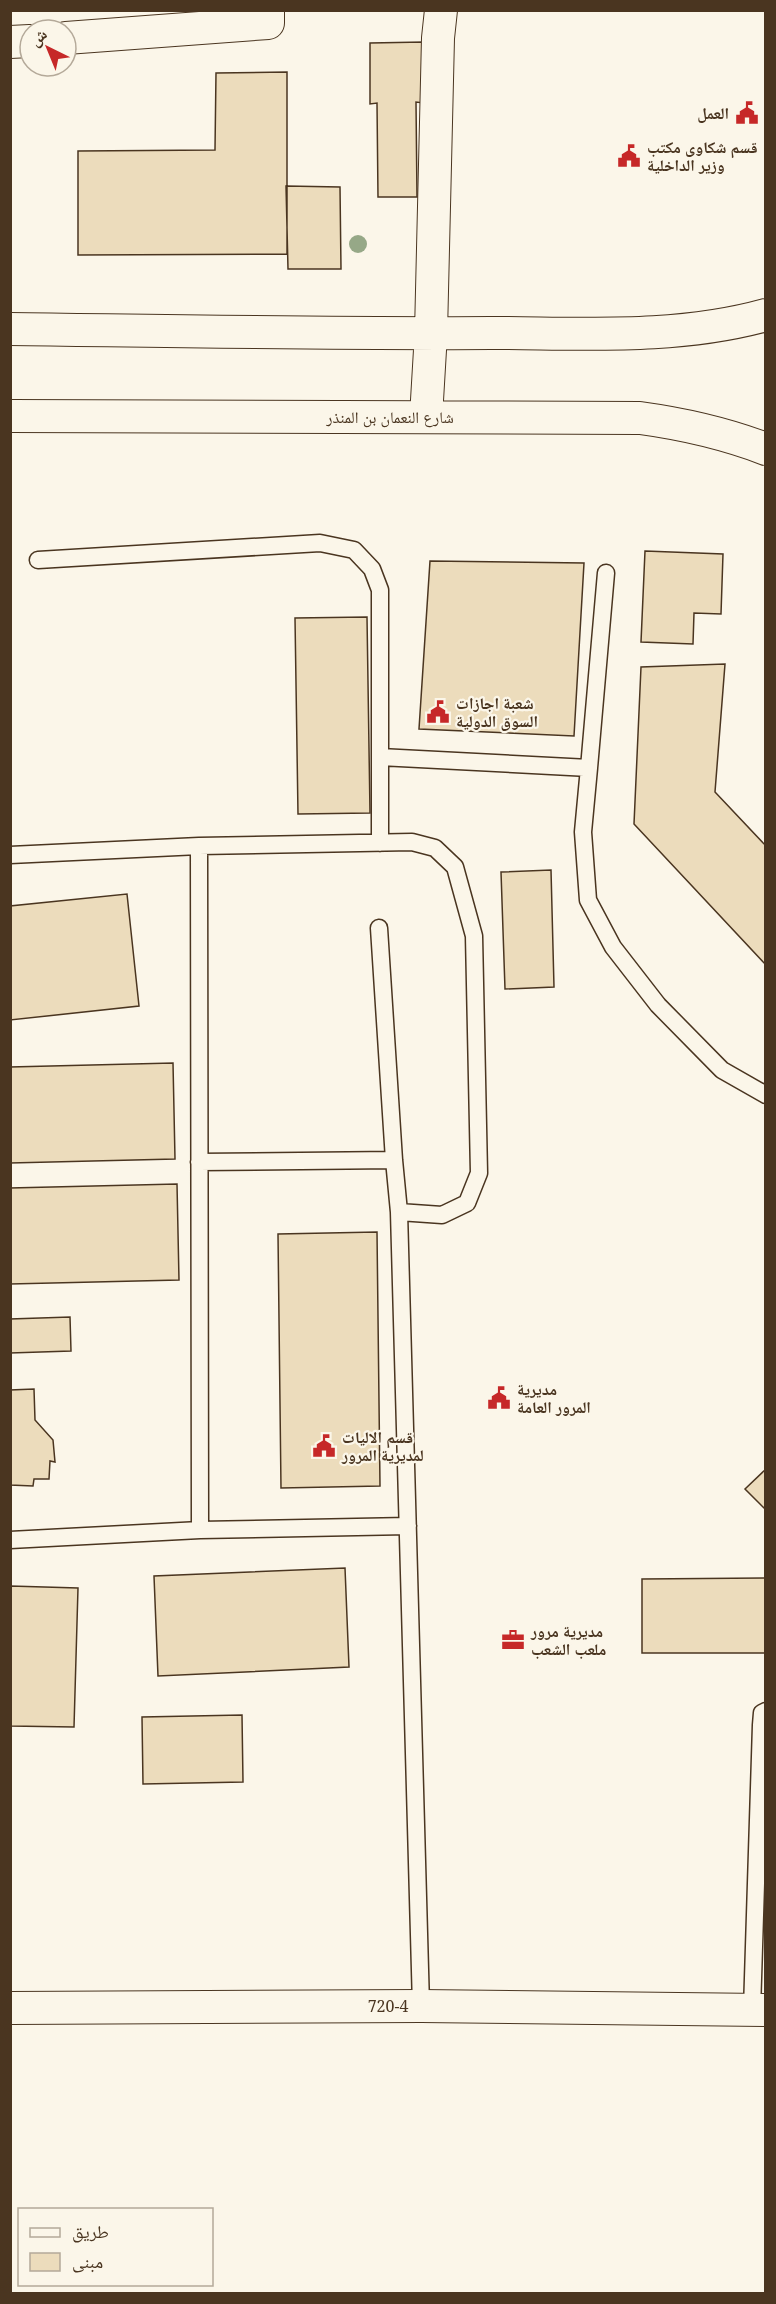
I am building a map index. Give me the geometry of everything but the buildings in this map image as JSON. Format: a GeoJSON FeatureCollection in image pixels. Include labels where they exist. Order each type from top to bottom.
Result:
{"type":"FeatureCollection","features":[{"type":"Feature","properties":{"kind":"street"},"geometry":{"type":"LineString","coordinates":[[78,37],[268,23],[268,10]]}},
{"type":"Feature","properties":{"kind":"street"},"geometry":{"type":"LineString","coordinates":[[420,10],[439,24],[432,333],[426,417]]}},
{"type":"Feature","properties":{"kind":"street"},"geometry":{"type":"LineString","coordinates":[[10,329],[654,333],[696,330],[737,323],[765,315]]}},
{"type":"Feature","properties":{"kind":"street","name":"شارع النعمان بن المنذر"},"geometry":{"type":"LineString","coordinates":[[10,416],[640,418],[689,425],[737,438],[765,449]]}},
{"type":"Feature","properties":{"kind":"street","name":"720-4"},"geometry":{"type":"LineString","coordinates":[[10,2008],[422,2006],[759,2010]]}},
{"type":"Feature","properties":{"kind":"lane"},"geometry":{"type":"LineString","coordinates":[[38,560],[320,543],[354,550],[372,569],[380,590],[380,843]]}},
{"type":"Feature","properties":{"kind":"lane"},"geometry":{"type":"LineString","coordinates":[[606,573],[583,832],[588,900],[613,947],[658,1005],[722,1070],[765,1095]]}},
{"type":"Feature","properties":{"kind":"lane"},"geometry":{"type":"LineString","coordinates":[[380,757],[589,768]]}},
{"type":"Feature","properties":{"kind":"lane"},"geometry":{"type":"LineString","coordinates":[[10,855],[199,846],[412,842],[435,848],[455,867],[474,936],[479,1173],[467,1203],[442,1215],[399,1212]]}},
{"type":"Feature","properties":{"kind":"lane"},"geometry":{"type":"LineString","coordinates":[[199,846],[200,1530]]}},
{"type":"Feature","properties":{"kind":"lane"},"geometry":{"type":"LineString","coordinates":[[379,928],[399,1212],[422,2006]]}},
{"type":"Feature","properties":{"kind":"lane"},"geometry":{"type":"LineString","coordinates":[[199,1162],[394,1160]]}},
{"type":"Feature","properties":{"kind":"lane"},"geometry":{"type":"LineString","coordinates":[[10,1540],[200,1530],[408,1526]]}},
{"type":"Feature","properties":{"kind":"lane"},"geometry":{"type":"LineString","coordinates":[[759,2010],[761,1725],[762,1713],[765,1711]]}},
{"type":"Feature","properties":{"kind":"place","name":"العمل"},"geometry":{"type":"Point","coordinates":[747,113]}},
{"type":"Feature","properties":{"kind":"place","name":"قسم شكاوى مكتب وزير الداخلية"},"geometry":{"type":"Point","coordinates":[629,156]}},
{"type":"Feature","properties":{"kind":"place","name":"شعبة اجازات السوق الدولية"},"geometry":{"type":"Point","coordinates":[438,712]}},
{"type":"Feature","properties":{"kind":"place","name":"مديرية المرور العامة"},"geometry":{"type":"Point","coordinates":[499,1398]}},
{"type":"Feature","properties":{"kind":"place","name":"قسم الاليات لمديرية المرور"},"geometry":{"type":"Point","coordinates":[324,1446]}},
{"type":"Feature","properties":{"kind":"place","name":"مديرية مرور ملعب الشعب"},"geometry":{"type":"Point","coordinates":[513,1640]}}]}
